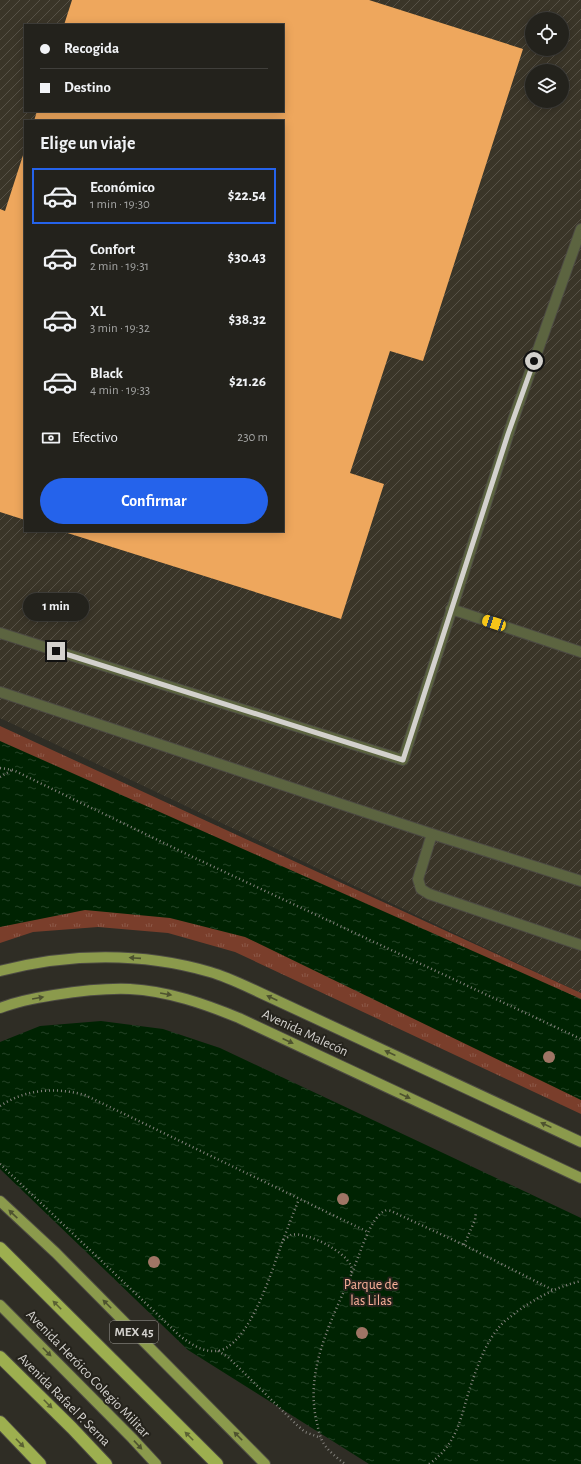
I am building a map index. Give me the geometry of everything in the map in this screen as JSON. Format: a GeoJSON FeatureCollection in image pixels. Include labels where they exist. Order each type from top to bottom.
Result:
{"type":"FeatureCollection","features":[{"type":"Feature","properties":{"kind":"highway"},"geometry":{"type":"LineString","coordinates":[[0,1248],[217,1464]]}},
{"type":"Feature","properties":{"kind":"highway","name":"Avenida Rafael P. Serna"},"geometry":{"type":"LineString","coordinates":[[0,1357],[106,1464]]}},
{"type":"Feature","properties":{"kind":"highway"},"geometry":{"type":"LineString","coordinates":[[0,1422],[40,1464]]}},
{"type":"Feature","properties":{"kind":"main road","name":"Avenida Malecón"},"geometry":{"type":"LineString","coordinates":[[0,971],[64,958],[105,956],[177,964],[212,972],[250,988],[581,1142]]}},
{"type":"Feature","properties":{"kind":"main road","name":"Avenida Malecón"},"geometry":{"type":"LineString","coordinates":[[0,1008],[16,1002],[94,989],[131,989],[170,995],[208,1006],[239,1018],[581,1178]]}},
{"type":"Feature","properties":{"kind":"main road","name":"MEX 45"},"geometry":{"type":"LineString","coordinates":[[0,1201],[56,1253],[265,1464]]}},
{"type":"Feature","properties":{"kind":"main road","name":"Avenida Heróico Colegio Militar"},"geometry":{"type":"LineString","coordinates":[[0,1305],[156,1464]]}},
{"type":"Feature","properties":{"kind":"lane"},"geometry":{"type":"LineString","coordinates":[[0,633],[403,760],[513,420],[581,230]]}},
{"type":"Feature","properties":{"kind":"lane"},"geometry":{"type":"LineString","coordinates":[[451,609],[581,652]]}},
{"type":"Feature","properties":{"kind":"lane"},"geometry":{"type":"LineString","coordinates":[[0,692],[432,834],[581,881]]}},
{"type":"Feature","properties":{"kind":"lane"},"geometry":{"type":"LineString","coordinates":[[432,834],[418,880],[421,888],[429,894],[581,945]]}},
{"type":"Feature","properties":{"kind":"path"},"geometry":{"type":"LineString","coordinates":[[0,768],[13,770],[197,859],[581,1039]]}},
{"type":"Feature","properties":{"kind":"path"},"geometry":{"type":"LineString","coordinates":[[0,776],[13,770]]}},
{"type":"Feature","properties":{"kind":"path"},"geometry":{"type":"LineString","coordinates":[[0,1106],[7,1101],[35,1092],[53,1089],[85,1095],[368,1232]]}},
{"type":"Feature","properties":{"kind":"path"},"geometry":{"type":"LineString","coordinates":[[0,1164],[180,1336],[197,1348],[217,1351],[228,1357],[305,1432],[321,1438]]}},
{"type":"Feature","properties":{"kind":"path"},"geometry":{"type":"LineString","coordinates":[[217,1351],[226,1348],[237,1340],[254,1314],[299,1199]]}},
{"type":"Feature","properties":{"kind":"path"},"geometry":{"type":"LineString","coordinates":[[346,1464],[333,1454],[321,1438],[315,1416],[313,1393],[315,1372],[324,1340],[352,1275],[368,1232],[378,1215],[385,1210],[391,1211],[464,1245],[553,1290]]}},
{"type":"Feature","properties":{"kind":"path"},"geometry":{"type":"LineString","coordinates":[[464,1245],[475,1220],[476,1212]]}},
{"type":"Feature","properties":{"kind":"path"},"geometry":{"type":"LineString","coordinates":[[283,1240],[291,1235],[300,1235],[322,1242],[347,1261],[351,1266],[352,1275]]}},
{"type":"Feature","properties":{"kind":"path"},"geometry":{"type":"LineString","coordinates":[[429,1464],[439,1457],[451,1443],[484,1350],[501,1324],[526,1306],[553,1290],[581,1281]]}},
{"type":"Feature","properties":{"kind":"shaded area"},"geometry":{"type":"Polygon","coordinates":[[[0,0],[581,0],[581,993],[0,718],[0,0]]]}},
{"type":"Feature","properties":{"kind":"green space"},"geometry":{"type":"Polygon","coordinates":[[[0,726],[581,993],[581,1114],[235,952],[168,933],[98,927],[33,932],[0,943],[0,726]]]}},
{"type":"Feature","properties":{"kind":"water"},"geometry":{"type":"Polygon","coordinates":[[[0,741],[581,999],[581,1100],[245,937],[170,918],[85,910],[0,927],[0,741]]]}},
{"type":"Feature","properties":{"kind":"water","name":"Parque de las Lilas"},"geometry":{"type":"Polygon","coordinates":[[[101,1021],[163,1029],[220,1048],[581,1218],[581,1464],[369,1464],[188,1350],[0,1169],[0,1042],[40,1026],[101,1021]]]}},
{"type":"Feature","properties":{"kind":"building"},"geometry":{"type":"Polygon","coordinates":[[[72,0],[369,0],[523,49],[423,361],[390,351],[350,473],[384,484],[341,619],[64,532],[284,532],[284,120],[34,120],[37,112],[284,112],[284,24],[64,24],[72,0]]]}},
{"type":"Feature","properties":{"kind":"building"},"geometry":{"type":"Polygon","coordinates":[[[24,152],[24,520],[0,512],[0,209],[5,211],[24,152]]]}},
{"type":"Feature","properties":{"kind":"route"},"geometry":{"type":"LineString","coordinates":[[56,651],[403,760],[424,689],[508,434],[534,361]]}}]}
